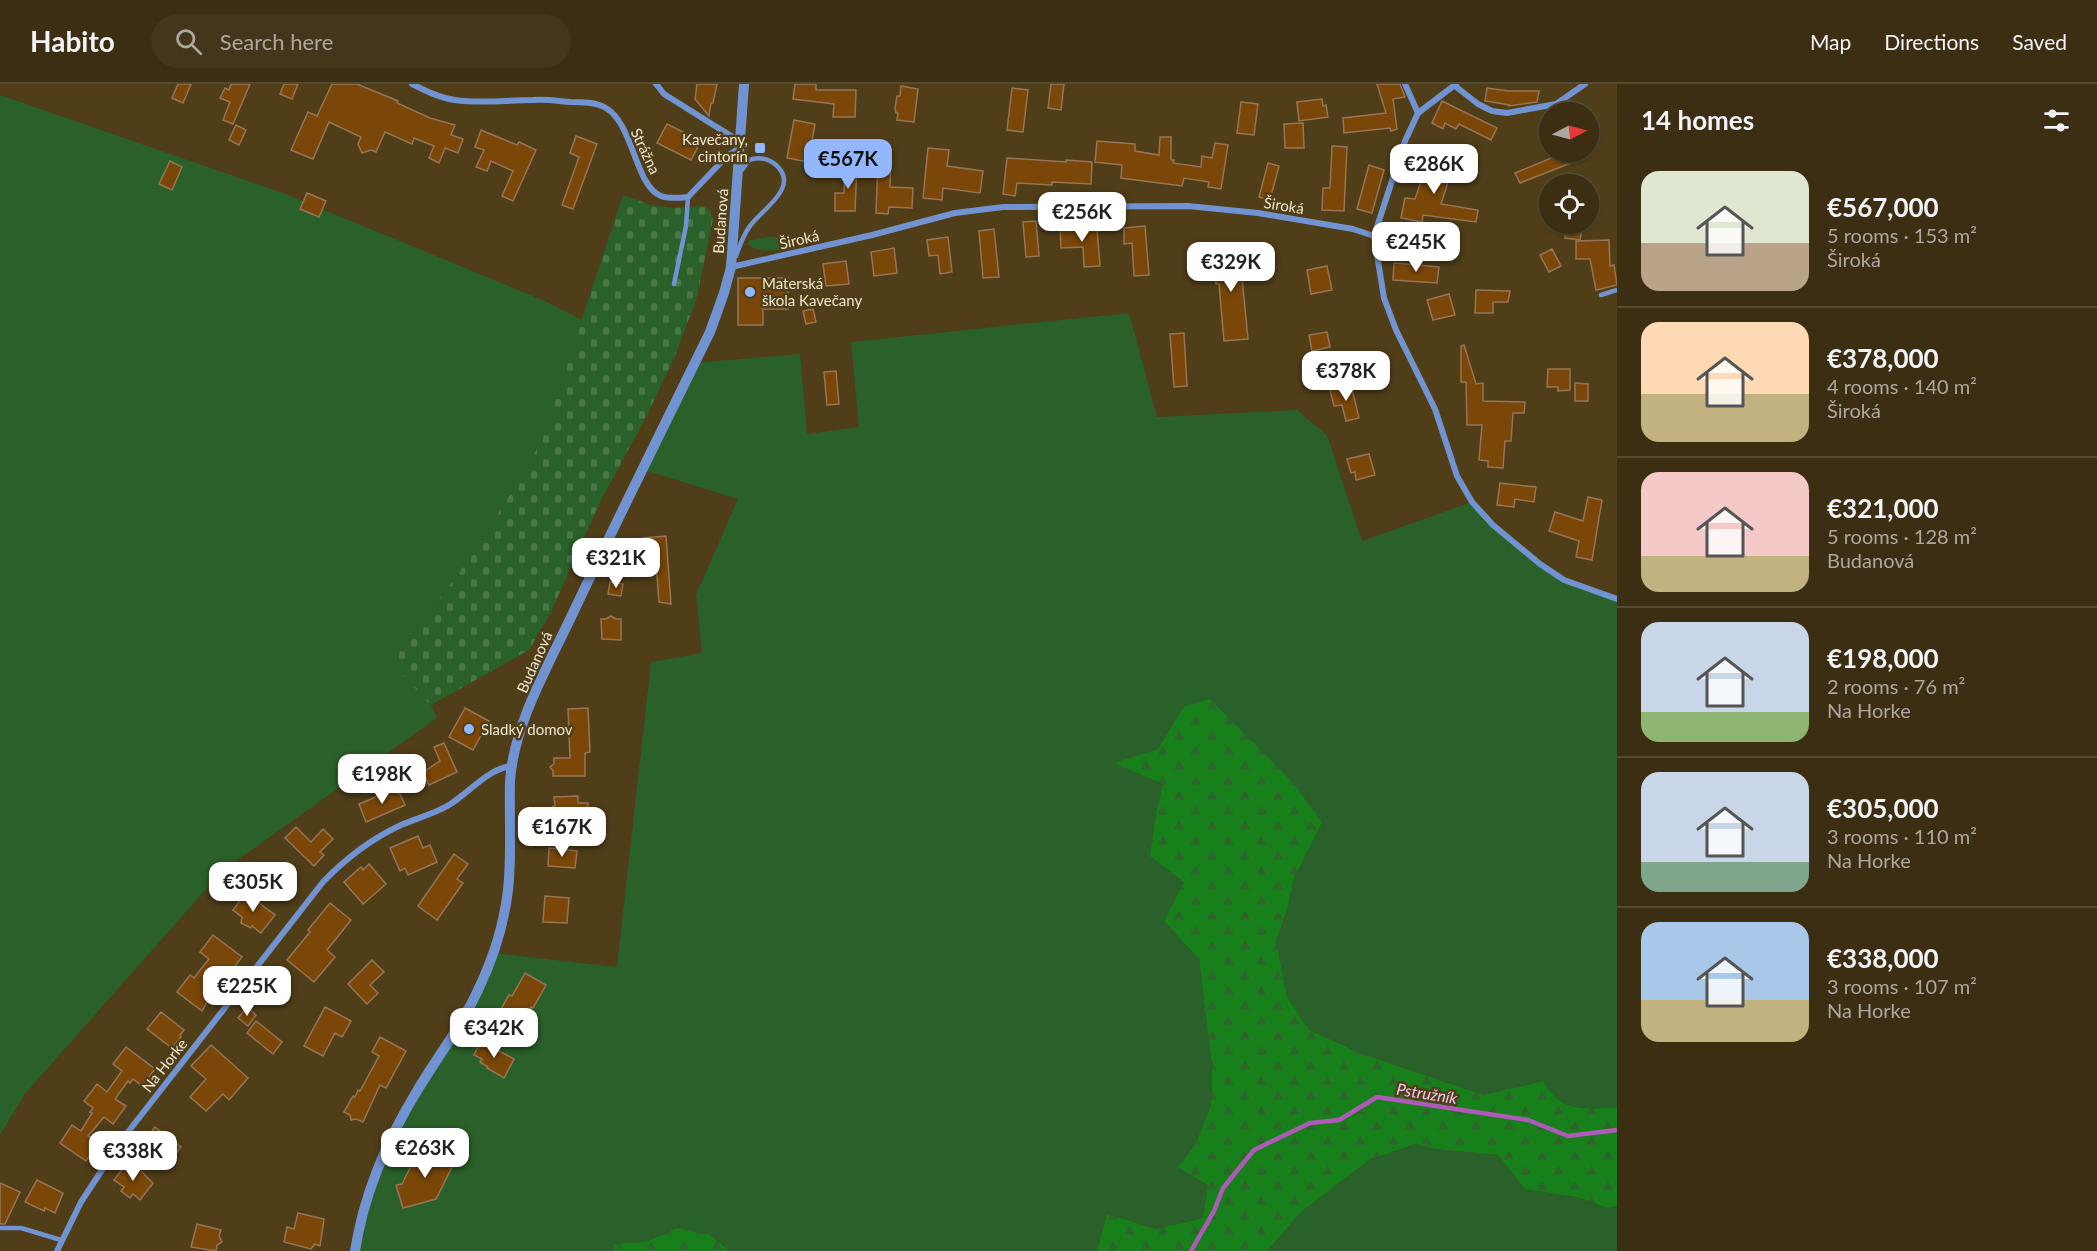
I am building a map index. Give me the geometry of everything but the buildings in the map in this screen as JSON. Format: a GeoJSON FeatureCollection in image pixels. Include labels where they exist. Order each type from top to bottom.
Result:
{"type":"FeatureCollection","features":[{"type":"Feature","properties":{"kind":"street","name":"Strážna"},"geometry":{"type":"LineString","coordinates":[[412,84],[454,100],[486,102],[537,99],[585,103],[606,108],[616,117],[627,135],[640,168],[653,191],[660,196],[688,197]]}},
{"type":"Feature","properties":{"kind":"street"},"geometry":{"type":"LineString","coordinates":[[656,84],[664,94],[739,145],[688,197]]}},
{"type":"Feature","properties":{"kind":"street","name":"Budanová"},"geometry":{"type":"LineString","coordinates":[[356,1251],[363,1211],[391,1136],[473,1000],[493,952],[504,914],[508,889],[511,766],[520,734],[532,703],[631,490],[710,332],[724,293],[732,267],[744,84]]}},
{"type":"Feature","properties":{"kind":"street"},"geometry":{"type":"LineString","coordinates":[[1405,84],[1418,113]]}},
{"type":"Feature","properties":{"kind":"street"},"geometry":{"type":"LineString","coordinates":[[1585,84],[1556,104],[1507,113],[1492,111],[1478,104],[1456,85],[1418,113],[1405,141],[1374,236],[1384,298],[1396,330],[1435,409],[1457,476],[1472,502],[1493,525],[1540,564],[1564,580],[1617,599]]}},
{"type":"Feature","properties":{"kind":"street","name":"Široká"},"geometry":{"type":"LineString","coordinates":[[732,267],[872,235],[955,213],[1003,207],[1188,206],[1258,213],[1353,229],[1374,236]]}},
{"type":"Feature","properties":{"kind":"street","name":"Na Horke"},"geometry":{"type":"LineString","coordinates":[[57,1251],[81,1202],[121,1141],[328,876],[350,855],[373,839],[447,806],[492,773],[511,766]]}},
{"type":"Feature","properties":{"kind":"lane"},"geometry":{"type":"LineString","coordinates":[[732,267],[743,237],[751,224],[775,200],[784,183],[783,176],[776,165],[760,158],[749,160],[738,177]]}},
{"type":"Feature","properties":{"kind":"lane"},"geometry":{"type":"LineString","coordinates":[[674,284],[686,226],[688,197]]}},
{"type":"Feature","properties":{"kind":"lane"},"geometry":{"type":"LineString","coordinates":[[1601,295],[1617,290]]}},
{"type":"Feature","properties":{"kind":"lane"},"geometry":{"type":"LineString","coordinates":[[0,1228],[21,1228],[61,1240]]}},
{"type":"Feature","properties":{"kind":"green space"},"geometry":{"type":"Polygon","coordinates":[[[0,95],[283,193],[545,301],[582,320],[553,407],[532,460],[470,558],[391,663],[431,705],[437,718],[222,871],[24,1095],[0,1135],[0,95]]]}},
{"type":"Feature","properties":{"kind":"green space"},"geometry":{"type":"Polygon","coordinates":[[[623,195],[651,205],[674,208],[704,206],[710,210],[713,219],[697,297],[675,356],[645,419],[600,502],[551,612],[529,650],[431,705],[391,663],[470,558],[532,460],[553,407],[623,195]]]}},
{"type":"Feature","properties":{"kind":"green space"},"geometry":{"type":"Polygon","coordinates":[[[782,237],[791,249],[762,250],[748,244],[750,240],[782,237]]]}},
{"type":"Feature","properties":{"kind":"green space"},"geometry":{"type":"Polygon","coordinates":[[[1129,313],[1157,417],[1297,410],[1327,435],[1362,541],[1472,502],[1481,512],[1564,580],[1617,599],[1617,1108],[1574,1107],[1558,1099],[1543,1081],[1484,1095],[1362,1054],[1309,1030],[1287,997],[1276,941],[1287,910],[1294,878],[1322,823],[1183,707],[1158,749],[1115,763],[1163,784],[1157,808],[1184,882],[1164,921],[1199,959],[1212,1066],[1211,1105],[1195,1145],[1179,1166],[1208,1185],[1203,1218],[1156,1229],[1107,1214],[1097,1251],[729,1251],[709,1234],[677,1228],[646,1242],[614,1244],[613,1251],[356,1251],[378,1165],[439,1058],[493,953],[617,967],[651,662],[702,653],[696,595],[738,499],[641,469],[695,363],[800,354],[807,434],[859,427],[851,342],[1129,313]]]}},
{"type":"Feature","properties":{"kind":"green space"},"geometry":{"type":"Polygon","coordinates":[[[1210,699],[1294,784],[1322,823],[1294,878],[1287,910],[1276,941],[1287,997],[1309,1030],[1362,1054],[1484,1095],[1543,1081],[1558,1099],[1574,1107],[1617,1108],[1617,1206],[1608,1208],[1576,1197],[1525,1189],[1498,1155],[1436,1149],[1415,1144],[1369,1160],[1301,1212],[1267,1251],[1097,1251],[1107,1214],[1156,1229],[1203,1218],[1208,1185],[1178,1167],[1195,1145],[1211,1105],[1212,1066],[1199,959],[1164,921],[1184,882],[1150,856],[1163,784],[1114,763],[1158,749],[1183,707],[1210,699]]]}},
{"type":"Feature","properties":{"kind":"green space"},"geometry":{"type":"Polygon","coordinates":[[[1415,1144],[1437,1149],[1498,1155],[1525,1189],[1576,1197],[1608,1208],[1617,1206],[1617,1251],[1267,1251],[1301,1212],[1369,1160],[1415,1144]]]}},
{"type":"Feature","properties":{"kind":"green space"},"geometry":{"type":"Polygon","coordinates":[[[677,1228],[709,1234],[729,1251],[613,1251],[614,1244],[646,1242],[677,1228]]]}},
{"type":"Feature","properties":{"kind":"waterway","name":"Pstružník"},"geometry":{"type":"LineString","coordinates":[[1191,1251],[1214,1211],[1223,1188],[1254,1150],[1310,1123],[1339,1120],[1377,1097],[1528,1120],[1568,1136],[1617,1130]]}},
{"type":"Feature","properties":{"kind":"place","name":"Kavečany, cintorín"},"geometry":{"type":"Point","coordinates":[760,148]}},
{"type":"Feature","properties":{"kind":"place","name":"Materská škola Kavečany"},"geometry":{"type":"Point","coordinates":[750,292]}},
{"type":"Feature","properties":{"kind":"place","name":"Sladký domov"},"geometry":{"type":"Point","coordinates":[469,729]}}]}
